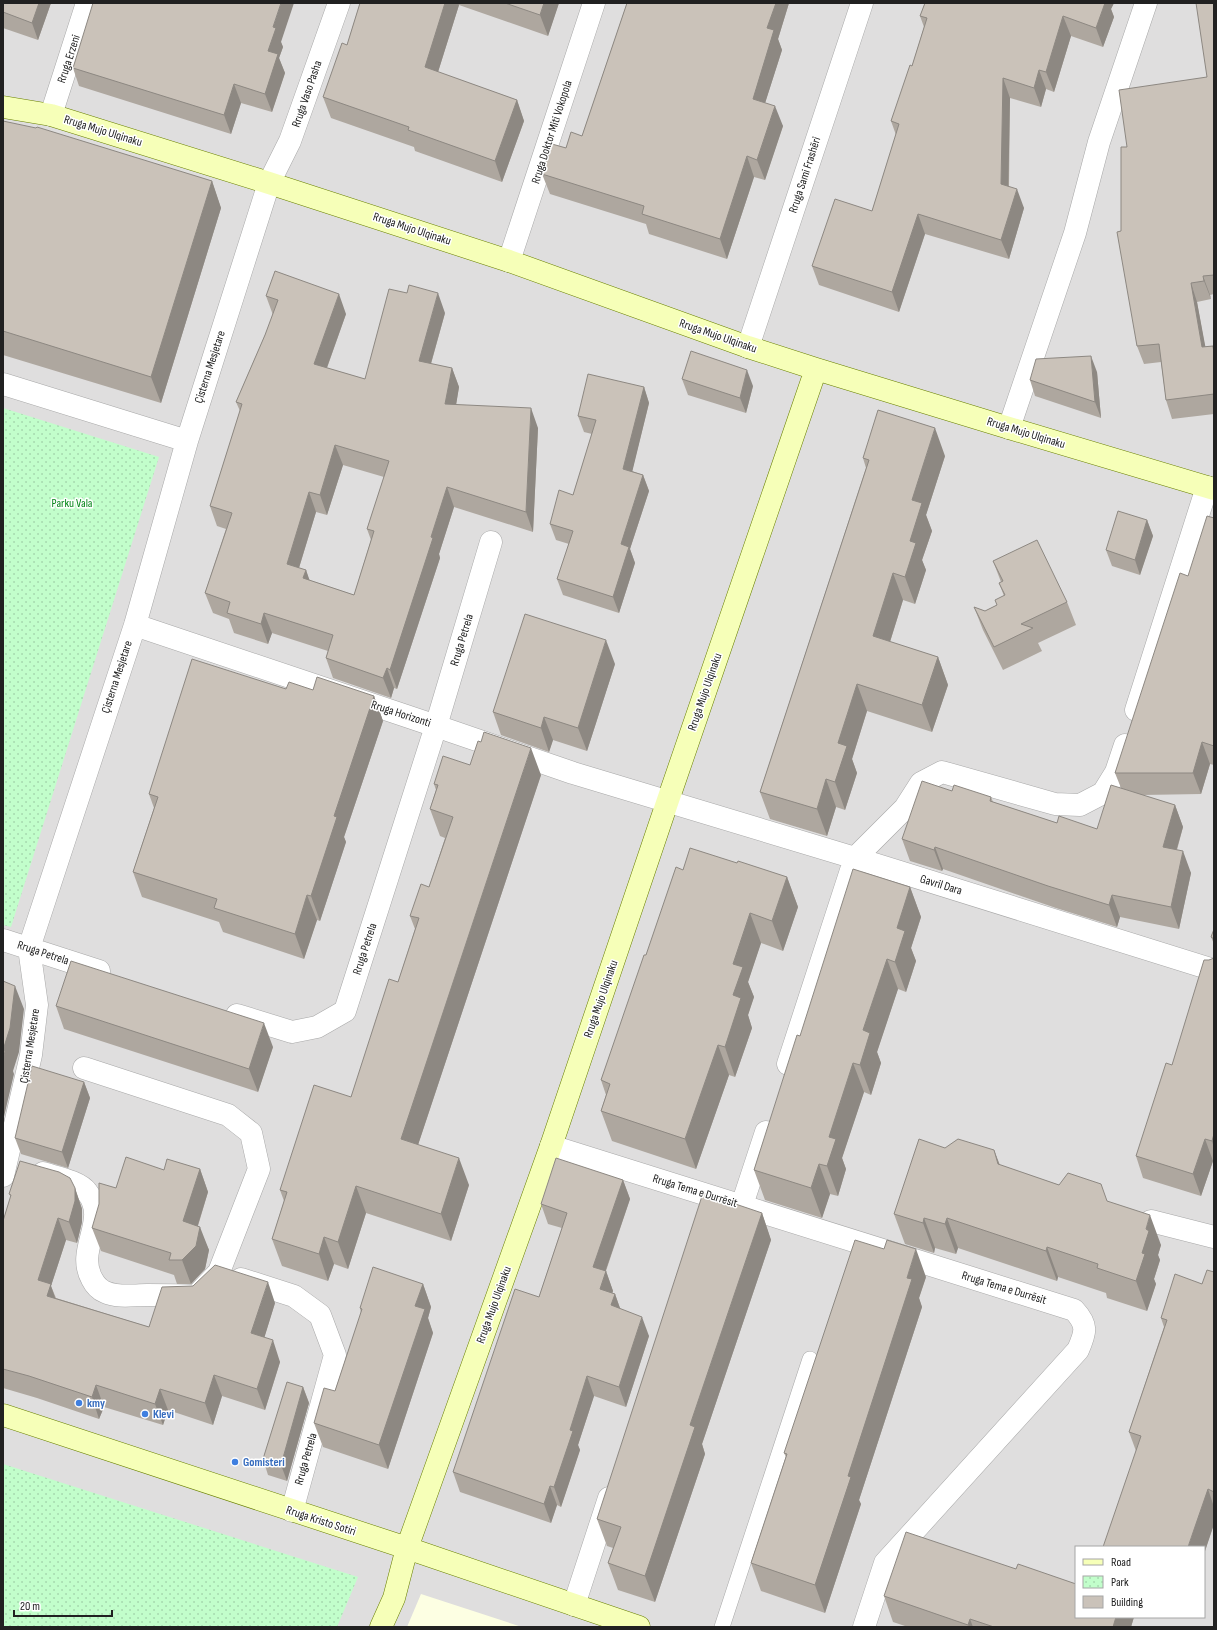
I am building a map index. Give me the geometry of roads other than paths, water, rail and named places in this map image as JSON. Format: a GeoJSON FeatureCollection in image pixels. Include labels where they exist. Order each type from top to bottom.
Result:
{"type":"FeatureCollection","features":[{"type":"Feature","properties":{"kind":"street","name":"Rruga Erzeni"},"geometry":{"type":"LineString","coordinates":[[51,115],[86,3]]}},
{"type":"Feature","properties":{"kind":"street","name":"Rruga Vaso Pasha"},"geometry":{"type":"LineString","coordinates":[[269,183],[290,141],[338,3]]}},
{"type":"Feature","properties":{"kind":"street","name":"Rruga Doktor Miti Vokopola"},"geometry":{"type":"LineString","coordinates":[[509,261],[594,3]]}},
{"type":"Feature","properties":{"kind":"street","name":"Rruga Sami Frashëri"},"geometry":{"type":"LineString","coordinates":[[748,347],[862,3]]}},
{"type":"Feature","properties":{"kind":"street"},"geometry":{"type":"LineString","coordinates":[[1009,428],[1076,233],[1099,142],[1146,3]]}},
{"type":"Feature","properties":{"kind":"street","name":"Rruga Mujo Ulqinaku"},"geometry":{"type":"LineString","coordinates":[[3,107],[51,115],[269,183],[509,261],[748,347],[1009,428],[1211,488]]}},
{"type":"Feature","properties":{"kind":"street","name":"Çisterna Mesjetare"},"geometry":{"type":"LineString","coordinates":[[5,1169],[31,1055],[37,1005],[29,948],[135,625],[187,441],[269,183]]}},
{"type":"Feature","properties":{"kind":"street","name":"Rruga Mujo Ulqinaku"},"geometry":{"type":"LineString","coordinates":[[381,1627],[394,1598],[407,1548],[551,1146],[666,803],[816,369]]}},
{"type":"Feature","properties":{"kind":"street"},"geometry":{"type":"LineString","coordinates":[[3,384],[187,441]]}},
{"type":"Feature","properties":{"kind":"street"},"geometry":{"type":"LineString","coordinates":[[782,1085],[855,858],[905,808],[921,783],[942,772],[1055,804],[1080,805],[1103,793],[1116,772],[1211,488]]}},
{"type":"Feature","properties":{"kind":"street","name":"Rruga Petrela"},"geometry":{"type":"LineString","coordinates":[[217,1008],[292,1032],[317,1027],[345,1011],[436,726],[491,542]]}},
{"type":"Feature","properties":{"kind":"street","name":"Rruga Horizonti"},"geometry":{"type":"LineString","coordinates":[[135,625],[666,803]]}},
{"type":"Feature","properties":{"kind":"street","name":"Gavril Dara"},"geometry":{"type":"LineString","coordinates":[[666,803],[855,858],[1214,970]]}},
{"type":"Feature","properties":{"kind":"street","name":"Rruga Petrela"},"geometry":{"type":"LineString","coordinates":[[3,940],[119,977]]}},
{"type":"Feature","properties":{"kind":"street"},"geometry":{"type":"LineString","coordinates":[[5,1169],[72,1182],[87,1191],[95,1206],[95,1224],[87,1254],[87,1271],[96,1286],[104,1292],[120,1296],[196,1296],[219,1272],[259,1170],[251,1132],[228,1115],[84,1068]]}},
{"type":"Feature","properties":{"kind":"street"},"geometry":{"type":"LineString","coordinates":[[742,1206],[772,1115]]}},
{"type":"Feature","properties":{"kind":"street","name":"Rruga Tema e Durrësit"},"geometry":{"type":"LineString","coordinates":[[551,1146],[1074,1310],[1082,1319],[1085,1328],[1084,1338],[1078,1350],[885,1563],[864,1627]]}},
{"type":"Feature","properties":{"kind":"street"},"geometry":{"type":"LineString","coordinates":[[700,1217],[708,1194]]}},
{"type":"Feature","properties":{"kind":"street"},"geometry":{"type":"LineString","coordinates":[[1151,1221],[1214,1237]]}},
{"type":"Feature","properties":{"kind":"street","name":"Rruga Petrela"},"geometry":{"type":"LineString","coordinates":[[219,1272],[294,1296],[320,1315],[335,1355],[292,1511]]}},
{"type":"Feature","properties":{"kind":"street","name":"Rruga Kristo Sotiri"},"geometry":{"type":"LineString","coordinates":[[3,1415],[407,1548],[639,1627]]}},
{"type":"Feature","properties":{"kind":"street"},"geometry":{"type":"LineString","coordinates":[[574,1605],[616,1478]]}},
{"type":"Feature","properties":{"kind":"lane"},"geometry":{"type":"LineString","coordinates":[[722,1627],[810,1359]]}},
{"type":"Feature","properties":{"kind":"place","name":"kmy"},"geometry":{"type":"Point","coordinates":[79,1403]}},
{"type":"Feature","properties":{"kind":"place","name":"Klevi"},"geometry":{"type":"Point","coordinates":[145,1414]}},
{"type":"Feature","properties":{"kind":"place","name":"Gomisteri"},"geometry":{"type":"Point","coordinates":[235,1462]}},
{"type":"Feature","properties":{"kind":"park label","name":"Parku Vala"},"geometry":{"type":"Point","coordinates":[72,503]}}]}
